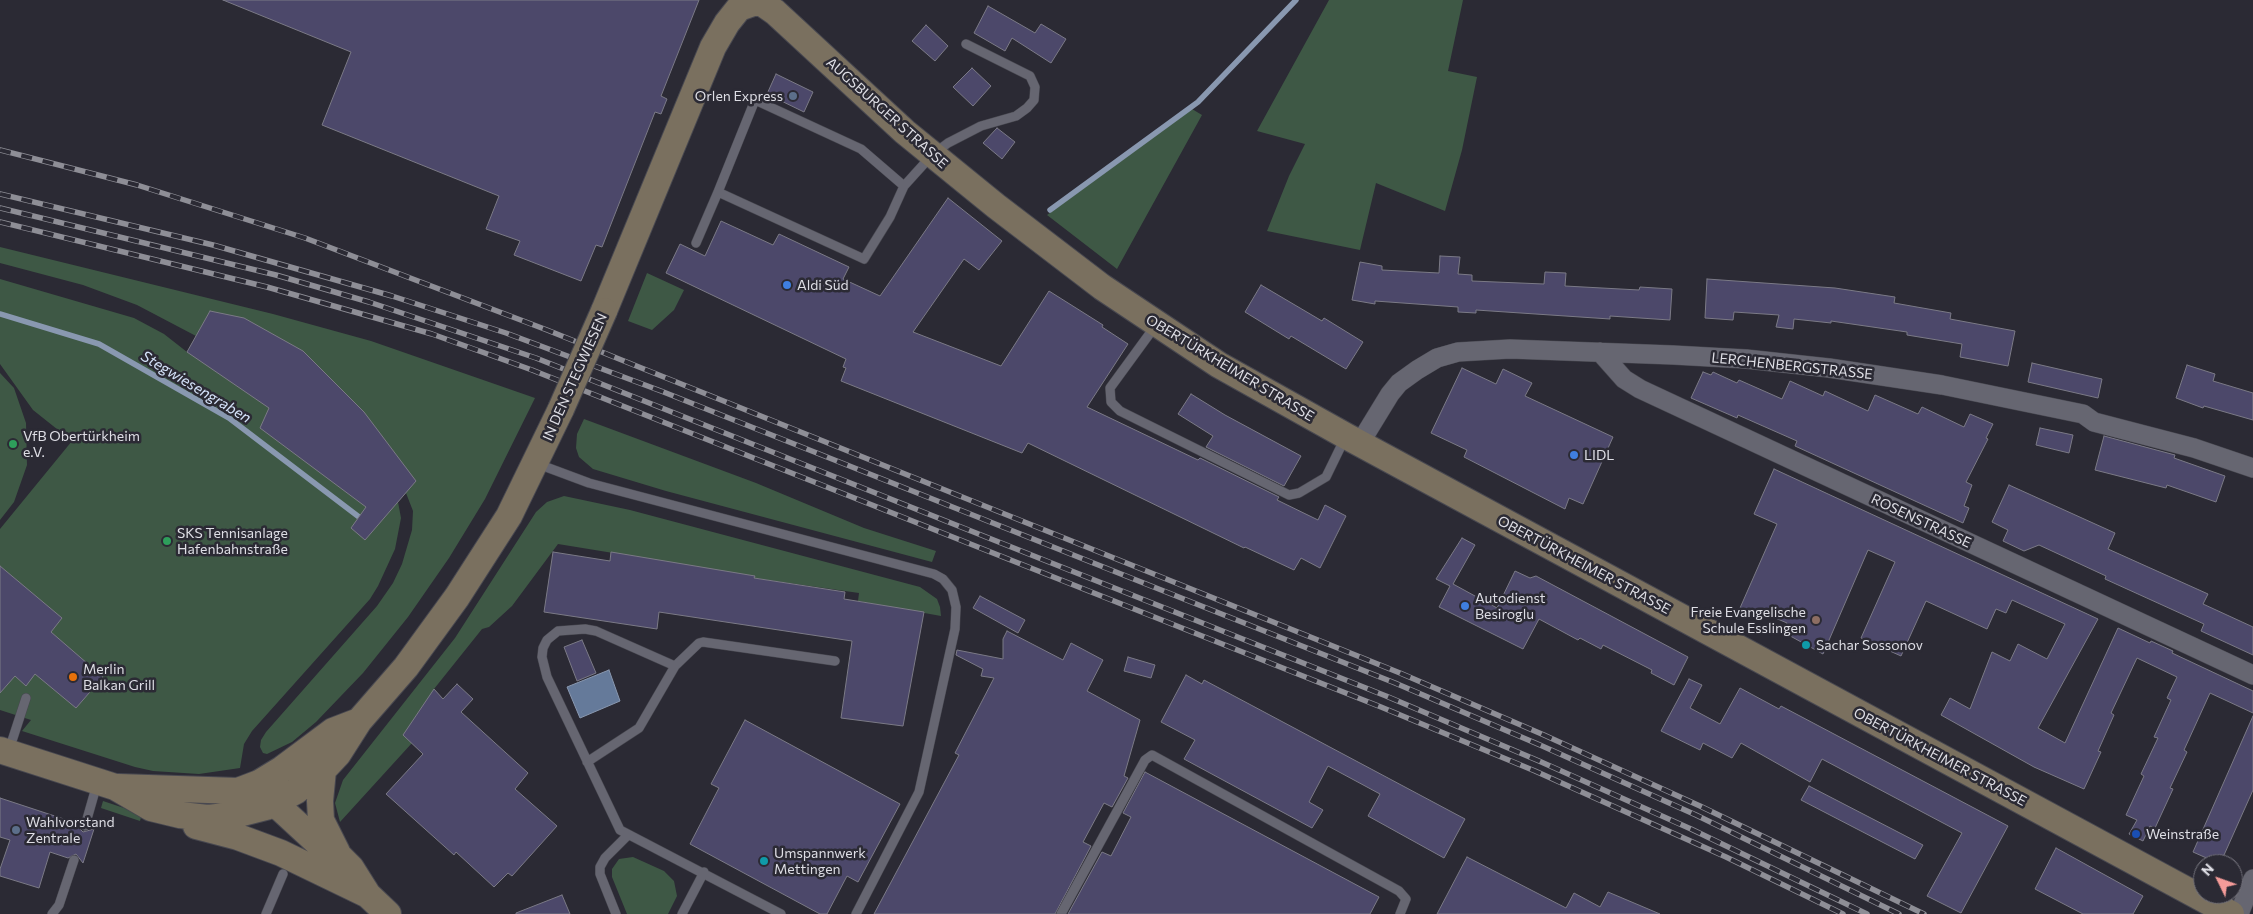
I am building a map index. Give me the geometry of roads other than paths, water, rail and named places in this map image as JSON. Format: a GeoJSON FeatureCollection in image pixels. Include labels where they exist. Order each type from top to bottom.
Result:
{"type":"FeatureCollection","features":[{"type":"Feature","properties":{"kind":"main road","name":"AUGSBURGER STRASSE"},"geometry":{"type":"LineString","coordinates":[[742,6],[758,2],[769,7],[867,99],[932,154],[1032,233]]}},
{"type":"Feature","properties":{"kind":"main road","name":"IN DEN STEGWIESEN"},"geometry":{"type":"LineString","coordinates":[[257,800],[296,791],[324,770],[343,747],[359,720],[406,668],[463,589],[516,504],[561,410],[604,311],[711,53],[727,23],[742,6]]}},
{"type":"Feature","properties":{"kind":"main road","name":"OBERTÜRKHEIMER STRASSE"},"geometry":{"type":"LineString","coordinates":[[1032,233],[1102,287],[1156,324],[1245,380],[2231,914]]}},
{"type":"Feature","properties":{"kind":"main road","name":"IN DEN STEGWIESEN"},"geometry":{"type":"LineString","coordinates":[[257,800],[282,769],[329,733],[359,720]]}},
{"type":"Feature","properties":{"kind":"main road"},"geometry":{"type":"LineString","coordinates":[[2,751],[107,784],[151,808],[171,813],[214,818],[257,800]]}},
{"type":"Feature","properties":{"kind":"main road"},"geometry":{"type":"LineString","coordinates":[[324,770],[320,801],[321,820],[340,857]]}},
{"type":"Feature","properties":{"kind":"main road"},"geometry":{"type":"LineString","coordinates":[[107,784],[257,800],[340,857],[351,868],[368,895],[388,914]]}},
{"type":"Feature","properties":{"kind":"main road"},"geometry":{"type":"LineString","coordinates":[[257,800],[263,827],[282,863]]}},
{"type":"Feature","properties":{"kind":"main road"},"geometry":{"type":"LineString","coordinates":[[171,813],[197,826],[238,837],[282,863],[368,895]]}},
{"type":"Feature","properties":{"kind":"street","name":"LERCHENBERGSTRASSE"},"geometry":{"type":"LineString","coordinates":[[1353,440],[1398,384],[1437,358],[1469,350],[1673,354],[1828,368],[1966,389],[2083,414],[2094,422],[2194,448],[2253,468]]}},
{"type":"Feature","properties":{"kind":"street","name":"ROSENSTRASSE"},"geometry":{"type":"LineString","coordinates":[[1600,352],[1624,379],[1640,390],[2253,675]]}},
{"type":"Feature","properties":{"kind":"street"},"geometry":{"type":"LineString","coordinates":[[2238,914],[2253,879]]}},
{"type":"Feature","properties":{"kind":"lane"},"geometry":{"type":"LineString","coordinates":[[718,192],[864,259],[890,217],[904,186],[932,154],[948,143],[978,128],[1020,114],[1035,97],[1034,82],[1027,74],[966,44]]}},
{"type":"Feature","properties":{"kind":"lane"},"geometry":{"type":"LineString","coordinates":[[696,243],[755,100],[861,149],[904,186]]}},
{"type":"Feature","properties":{"kind":"lane"},"geometry":{"type":"LineString","coordinates":[[1156,324],[1110,388],[1110,402],[1126,414],[1289,495],[1299,493],[1326,477],[1353,440]]}},
{"type":"Feature","properties":{"kind":"lane"},"geometry":{"type":"LineString","coordinates":[[535,463],[589,483],[934,574],[943,579],[952,590],[956,607],[955,629],[919,792],[856,914]]}},
{"type":"Feature","properties":{"kind":"lane"},"geometry":{"type":"LineString","coordinates":[[674,666],[588,629],[562,629],[550,636],[544,644],[542,652],[545,672],[616,824],[628,836],[704,872],[781,914]]}},
{"type":"Feature","properties":{"kind":"lane"},"geometry":{"type":"LineString","coordinates":[[587,762],[639,728],[674,666],[699,643],[704,642],[835,661]]}},
{"type":"Feature","properties":{"kind":"lane"},"geometry":{"type":"LineString","coordinates":[[2,751],[26,698]]}},
{"type":"Feature","properties":{"kind":"lane"},"geometry":{"type":"LineString","coordinates":[[1062,914],[1145,760],[1152,755],[1399,891],[1406,899],[1400,914]]}},
{"type":"Feature","properties":{"kind":"lane"},"geometry":{"type":"LineString","coordinates":[[85,826],[107,784]]}},
{"type":"Feature","properties":{"kind":"lane"},"geometry":{"type":"LineString","coordinates":[[616,914],[600,874],[600,867],[605,858],[628,836]]}},
{"type":"Feature","properties":{"kind":"lane"},"geometry":{"type":"LineString","coordinates":[[52,914],[59,905],[74,860]]}},
{"type":"Feature","properties":{"kind":"lane"},"geometry":{"type":"LineString","coordinates":[[270,913],[282,863]]}},
{"type":"Feature","properties":{"kind":"lane"},"geometry":{"type":"LineString","coordinates":[[682,914],[704,872]]}},
{"type":"Feature","properties":{"kind":"water"},"geometry":{"type":"Polygon","coordinates":[[[609,670],[620,701],[580,718],[567,687],[609,670]]]}},
{"type":"Feature","properties":{"kind":"waterway"},"geometry":{"type":"LineString","coordinates":[[1050,210],[1198,102],[1296,0]]}},
{"type":"Feature","properties":{"kind":"waterway","name":"Stegwiesengraben"},"geometry":{"type":"LineString","coordinates":[[0,314],[99,344],[229,418],[359,517]]}},
{"type":"Feature","properties":{"kind":"railway"},"geometry":{"type":"LineString","coordinates":[[0,150],[137,185],[305,238],[547,330],[1400,673],[1544,735],[1700,806],[1924,914]]}},
{"type":"Feature","properties":{"kind":"railway"},"geometry":{"type":"LineString","coordinates":[[0,194],[213,245],[392,296],[506,333],[661,391],[1395,683],[1696,815],[1899,914]]}},
{"type":"Feature","properties":{"kind":"railway"},"geometry":{"type":"LineString","coordinates":[[0,208],[276,275],[369,302],[536,358],[1386,696],[1539,761],[1691,829],[1867,914]]}},
{"type":"Feature","properties":{"kind":"railway"},"geometry":{"type":"LineString","coordinates":[[0,222],[267,287],[432,334],[532,370],[1381,707],[1535,771],[1726,857],[1843,914]]}},
{"type":"Feature","properties":{"kind":"place","name":"Orlen Express"},"geometry":{"type":"Point","coordinates":[793,96]}},
{"type":"Feature","properties":{"kind":"place","name":"Aldi Süd"},"geometry":{"type":"Point","coordinates":[787,285]}},
{"type":"Feature","properties":{"kind":"place","name":"VfB Obertürkheim e.V."},"geometry":{"type":"Point","coordinates":[13,444]}},
{"type":"Feature","properties":{"kind":"place","name":"LIDL"},"geometry":{"type":"Point","coordinates":[1574,455]}},
{"type":"Feature","properties":{"kind":"place","name":"SKS Tennisanlage Hafenbahnstraße"},"geometry":{"type":"Point","coordinates":[167,541]}},
{"type":"Feature","properties":{"kind":"place","name":"Autodienst Besiroglu"},"geometry":{"type":"Point","coordinates":[1465,606]}},
{"type":"Feature","properties":{"kind":"place","name":"Freie Evangelische Schule Esslingen"},"geometry":{"type":"Point","coordinates":[1816,620]}},
{"type":"Feature","properties":{"kind":"place","name":"Sachar Sossonov"},"geometry":{"type":"Point","coordinates":[1806,645]}},
{"type":"Feature","properties":{"kind":"place","name":"Merlin Balkan Grill"},"geometry":{"type":"Point","coordinates":[73,677]}},
{"type":"Feature","properties":{"kind":"place","name":"Wahlvorstand Zentrale"},"geometry":{"type":"Point","coordinates":[16,830]}},
{"type":"Feature","properties":{"kind":"place","name":"Weinstraße"},"geometry":{"type":"Point","coordinates":[2136,834]}},
{"type":"Feature","properties":{"kind":"place","name":"Umspannwerk Mettingen"},"geometry":{"type":"Point","coordinates":[764,861]}}]}
